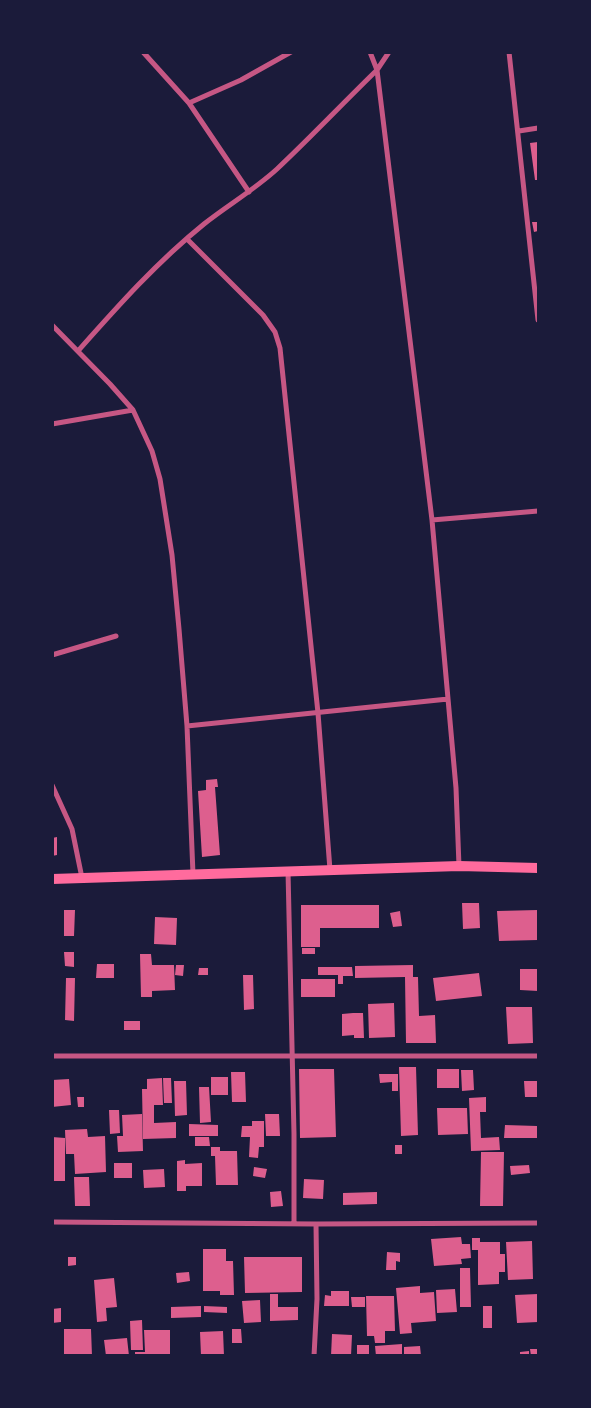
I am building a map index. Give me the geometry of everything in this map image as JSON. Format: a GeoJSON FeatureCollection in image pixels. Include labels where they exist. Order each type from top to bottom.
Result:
{"type":"FeatureCollection","features":[{"type":"Feature","properties":{"kind":"main road"},"geometry":{"type":"LineString","coordinates":[[52,879],[459,866],[538,868]]}},
{"type":"Feature","properties":{"kind":"street"},"geometry":{"type":"LineString","coordinates":[[143,52],[189,103],[249,192]]}},
{"type":"Feature","properties":{"kind":"street"},"geometry":{"type":"LineString","coordinates":[[189,103],[241,80],[291,52]]}},
{"type":"Feature","properties":{"kind":"street"},"geometry":{"type":"LineString","coordinates":[[370,52],[376,70],[432,520],[456,788],[459,866]]}},
{"type":"Feature","properties":{"kind":"street"},"geometry":{"type":"LineString","coordinates":[[78,351],[126,296],[186,239],[276,170],[376,70],[389,52]]}},
{"type":"Feature","properties":{"kind":"street"},"geometry":{"type":"LineString","coordinates":[[509,52],[538,320]]}},
{"type":"Feature","properties":{"kind":"street"},"geometry":{"type":"LineString","coordinates":[[519,131],[538,128]]}},
{"type":"Feature","properties":{"kind":"street"},"geometry":{"type":"LineString","coordinates":[[186,239],[263,314],[276,332],[280,348],[318,713],[330,870]]}},
{"type":"Feature","properties":{"kind":"street"},"geometry":{"type":"LineString","coordinates":[[52,324],[133,410],[152,451],[162,489],[172,555],[187,726],[193,874]]}},
{"type":"Feature","properties":{"kind":"street"},"geometry":{"type":"LineString","coordinates":[[52,424],[133,410]]}},
{"type":"Feature","properties":{"kind":"street"},"geometry":{"type":"LineString","coordinates":[[432,520],[538,511]]}},
{"type":"Feature","properties":{"kind":"street"},"geometry":{"type":"LineString","coordinates":[[52,655],[116,636]]}},
{"type":"Feature","properties":{"kind":"street"},"geometry":{"type":"LineString","coordinates":[[187,726],[448,699]]}},
{"type":"Feature","properties":{"kind":"street"},"geometry":{"type":"LineString","coordinates":[[52,785],[72,829],[83,878]]}},
{"type":"Feature","properties":{"kind":"street"},"geometry":{"type":"LineString","coordinates":[[288,871],[294,1224]]}},
{"type":"Feature","properties":{"kind":"street"},"geometry":{"type":"LineString","coordinates":[[52,1056],[538,1056]]}},
{"type":"Feature","properties":{"kind":"street"},"geometry":{"type":"LineString","coordinates":[[52,1222],[294,1224],[538,1223]]}},
{"type":"Feature","properties":{"kind":"street"},"geometry":{"type":"LineString","coordinates":[[314,1356],[317,1299],[316,1224]]}},
{"type":"Feature","properties":{"kind":"building"},"geometry":{"type":"Polygon","coordinates":[[[538,142],[538,180],[535,180],[530,143],[538,142]]]}},
{"type":"Feature","properties":{"kind":"building"},"geometry":{"type":"Polygon","coordinates":[[[532,222],[538,222],[538,231],[534,232],[532,222]]]}},
{"type":"Feature","properties":{"kind":"building"},"geometry":{"type":"Polygon","coordinates":[[[217,779],[218,787],[215,787],[220,855],[202,857],[198,791],[206,790],[206,780],[217,779]]]}},
{"type":"Feature","properties":{"kind":"building"},"geometry":{"type":"Polygon","coordinates":[[[57,837],[57,855],[52,856],[52,838],[57,837]]]}},
{"type":"Feature","properties":{"kind":"building"},"geometry":{"type":"Polygon","coordinates":[[[462,903],[479,903],[480,928],[463,929],[462,903]]]}},
{"type":"Feature","properties":{"kind":"building"},"geometry":{"type":"Polygon","coordinates":[[[301,905],[379,905],[379,928],[320,928],[320,947],[301,947],[301,905]]]}},
{"type":"Feature","properties":{"kind":"building"},"geometry":{"type":"Polygon","coordinates":[[[64,910],[75,910],[74,936],[64,936],[64,910]]]}},
{"type":"Feature","properties":{"kind":"building"},"geometry":{"type":"Polygon","coordinates":[[[538,910],[538,940],[499,941],[497,911],[538,910]]]}},
{"type":"Feature","properties":{"kind":"building"},"geometry":{"type":"Polygon","coordinates":[[[400,911],[402,926],[393,927],[390,913],[400,911]]]}},
{"type":"Feature","properties":{"kind":"building"},"geometry":{"type":"Polygon","coordinates":[[[155,917],[177,918],[176,945],[154,944],[155,917]]]}},
{"type":"Feature","properties":{"kind":"building"},"geometry":{"type":"Polygon","coordinates":[[[302,948],[315,948],[315,954],[302,954],[302,948]]]}},
{"type":"Feature","properties":{"kind":"building"},"geometry":{"type":"Polygon","coordinates":[[[64,952],[74,952],[74,967],[65,966],[64,952]]]}},
{"type":"Feature","properties":{"kind":"building"},"geometry":{"type":"Polygon","coordinates":[[[140,954],[151,954],[152,965],[174,965],[175,990],[152,991],[152,997],[141,997],[140,954]]]}},
{"type":"Feature","properties":{"kind":"building"},"geometry":{"type":"Polygon","coordinates":[[[97,964],[114,964],[114,978],[96,978],[97,964]]]}},
{"type":"Feature","properties":{"kind":"building"},"geometry":{"type":"Polygon","coordinates":[[[176,965],[184,965],[183,976],[175,975],[176,965]]]}},
{"type":"Feature","properties":{"kind":"building"},"geometry":{"type":"Polygon","coordinates":[[[413,965],[413,977],[418,977],[419,1016],[435,1015],[436,1043],[406,1043],[405,977],[355,978],[355,966],[413,965]]]}},
{"type":"Feature","properties":{"kind":"building"},"geometry":{"type":"Polygon","coordinates":[[[318,967],[352,967],[353,976],[343,976],[343,984],[338,984],[338,975],[318,975],[318,967]]]}},
{"type":"Feature","properties":{"kind":"building"},"geometry":{"type":"Polygon","coordinates":[[[199,968],[208,968],[208,975],[198,975],[199,968]]]}},
{"type":"Feature","properties":{"kind":"building"},"geometry":{"type":"Polygon","coordinates":[[[520,969],[538,969],[538,991],[520,990],[520,969]]]}},
{"type":"Feature","properties":{"kind":"building"},"geometry":{"type":"Polygon","coordinates":[[[479,973],[482,996],[436,1001],[433,978],[479,973]]]}},
{"type":"Feature","properties":{"kind":"building"},"geometry":{"type":"Polygon","coordinates":[[[243,975],[253,975],[254,1009],[244,1010],[243,975]]]}},
{"type":"Feature","properties":{"kind":"building"},"geometry":{"type":"Polygon","coordinates":[[[66,978],[75,978],[74,1021],[65,1020],[66,978]]]}},
{"type":"Feature","properties":{"kind":"building"},"geometry":{"type":"Polygon","coordinates":[[[301,979],[335,979],[335,997],[301,997],[301,979]]]}},
{"type":"Feature","properties":{"kind":"building"},"geometry":{"type":"Polygon","coordinates":[[[394,1003],[395,1037],[369,1038],[368,1004],[394,1003]]]}},
{"type":"Feature","properties":{"kind":"building"},"geometry":{"type":"Polygon","coordinates":[[[506,1007],[532,1007],[533,1043],[508,1044],[506,1007]]]}},
{"type":"Feature","properties":{"kind":"building"},"geometry":{"type":"Polygon","coordinates":[[[363,1013],[364,1038],[354,1038],[354,1035],[342,1036],[342,1014],[363,1013]]]}},
{"type":"Feature","properties":{"kind":"building"},"geometry":{"type":"Polygon","coordinates":[[[124,1021],[140,1021],[140,1030],[124,1030],[124,1021]]]}},
{"type":"Feature","properties":{"kind":"building"},"geometry":{"type":"Polygon","coordinates":[[[399,1067],[416,1067],[418,1135],[401,1136],[399,1067]]]}},
{"type":"Feature","properties":{"kind":"building"},"geometry":{"type":"Polygon","coordinates":[[[299,1069],[334,1069],[336,1137],[300,1138],[299,1069]]]}},
{"type":"Feature","properties":{"kind":"building"},"geometry":{"type":"Polygon","coordinates":[[[437,1069],[459,1069],[459,1088],[437,1088],[437,1069]]]}},
{"type":"Feature","properties":{"kind":"building"},"geometry":{"type":"Polygon","coordinates":[[[461,1070],[473,1070],[474,1090],[462,1091],[461,1070]]]}},
{"type":"Feature","properties":{"kind":"building"},"geometry":{"type":"Polygon","coordinates":[[[231,1072],[245,1072],[246,1102],[232,1102],[231,1072]]]}},
{"type":"Feature","properties":{"kind":"building"},"geometry":{"type":"Polygon","coordinates":[[[379,1074],[398,1074],[398,1091],[392,1091],[392,1082],[380,1083],[379,1074]]]}},
{"type":"Feature","properties":{"kind":"building"},"geometry":{"type":"Polygon","coordinates":[[[211,1077],[228,1077],[228,1095],[211,1095],[211,1077]]]}},
{"type":"Feature","properties":{"kind":"building"},"geometry":{"type":"Polygon","coordinates":[[[162,1078],[163,1105],[154,1105],[154,1123],[176,1122],[176,1138],[143,1139],[142,1089],[147,1089],[147,1079],[162,1078]]]}},
{"type":"Feature","properties":{"kind":"building"},"geometry":{"type":"Polygon","coordinates":[[[163,1078],[171,1078],[172,1103],[164,1103],[163,1078]]]}},
{"type":"Feature","properties":{"kind":"building"},"geometry":{"type":"Polygon","coordinates":[[[69,1079],[71,1105],[52,1107],[52,1080],[69,1079]]]}},
{"type":"Feature","properties":{"kind":"building"},"geometry":{"type":"Polygon","coordinates":[[[174,1081],[186,1081],[187,1115],[175,1116],[174,1081]]]}},
{"type":"Feature","properties":{"kind":"building"},"geometry":{"type":"Polygon","coordinates":[[[524,1081],[538,1081],[538,1097],[525,1097],[524,1081]]]}},
{"type":"Feature","properties":{"kind":"building"},"geometry":{"type":"Polygon","coordinates":[[[199,1087],[209,1087],[211,1122],[200,1123],[199,1087]]]}},
{"type":"Feature","properties":{"kind":"building"},"geometry":{"type":"Polygon","coordinates":[[[77,1097],[84,1097],[84,1107],[78,1107],[77,1097]]]}},
{"type":"Feature","properties":{"kind":"building"},"geometry":{"type":"Polygon","coordinates":[[[486,1097],[486,1112],[480,1112],[481,1138],[499,1137],[500,1150],[471,1151],[469,1098],[486,1097]]]}},
{"type":"Feature","properties":{"kind":"building"},"geometry":{"type":"Polygon","coordinates":[[[437,1108],[467,1108],[468,1134],[438,1135],[437,1108]]]}},
{"type":"Feature","properties":{"kind":"building"},"geometry":{"type":"Polygon","coordinates":[[[109,1110],[119,1110],[120,1133],[110,1134],[109,1110]]]}},
{"type":"Feature","properties":{"kind":"building"},"geometry":{"type":"Polygon","coordinates":[[[142,1114],[143,1151],[118,1152],[117,1136],[123,1136],[122,1115],[142,1114]]]}},
{"type":"Feature","properties":{"kind":"building"},"geometry":{"type":"Polygon","coordinates":[[[265,1114],[279,1114],[280,1136],[266,1136],[265,1114]]]}},
{"type":"Feature","properties":{"kind":"building"},"geometry":{"type":"Polygon","coordinates":[[[252,1121],[264,1121],[264,1147],[259,1147],[258,1158],[249,1157],[250,1137],[241,1137],[242,1126],[252,1126],[252,1121]]]}},
{"type":"Feature","properties":{"kind":"building"},"geometry":{"type":"Polygon","coordinates":[[[189,1124],[218,1125],[218,1136],[189,1136],[189,1124]]]}},
{"type":"Feature","properties":{"kind":"building"},"geometry":{"type":"Polygon","coordinates":[[[505,1125],[537,1126],[537,1138],[504,1138],[505,1125]]]}},
{"type":"Feature","properties":{"kind":"building"},"geometry":{"type":"Polygon","coordinates":[[[87,1129],[88,1137],[105,1136],[106,1172],[75,1174],[74,1154],[66,1154],[65,1130],[87,1129]]]}},
{"type":"Feature","properties":{"kind":"building"},"geometry":{"type":"Polygon","coordinates":[[[52,1137],[65,1138],[65,1181],[52,1181],[52,1137]]]}},
{"type":"Feature","properties":{"kind":"building"},"geometry":{"type":"Polygon","coordinates":[[[195,1137],[209,1137],[210,1146],[195,1146],[195,1137]]]}},
{"type":"Feature","properties":{"kind":"building"},"geometry":{"type":"Polygon","coordinates":[[[395,1145],[402,1145],[402,1154],[395,1154],[395,1145]]]}},
{"type":"Feature","properties":{"kind":"building"},"geometry":{"type":"Polygon","coordinates":[[[211,1147],[220,1147],[220,1151],[237,1151],[238,1185],[216,1185],[215,1156],[211,1156],[211,1147]]]}},
{"type":"Feature","properties":{"kind":"building"},"geometry":{"type":"Polygon","coordinates":[[[481,1152],[504,1152],[503,1206],[480,1206],[481,1152]]]}},
{"type":"Feature","properties":{"kind":"building"},"geometry":{"type":"Polygon","coordinates":[[[185,1160],[185,1164],[202,1163],[202,1186],[186,1186],[186,1191],[177,1191],[177,1161],[185,1160]]]}},
{"type":"Feature","properties":{"kind":"building"},"geometry":{"type":"Polygon","coordinates":[[[114,1163],[132,1163],[132,1178],[114,1178],[114,1163]]]}},
{"type":"Feature","properties":{"kind":"building"},"geometry":{"type":"Polygon","coordinates":[[[529,1165],[530,1173],[511,1175],[510,1166],[529,1165]]]}},
{"type":"Feature","properties":{"kind":"building"},"geometry":{"type":"Polygon","coordinates":[[[254,1167],[267,1169],[265,1178],[253,1176],[254,1167]]]}},
{"type":"Feature","properties":{"kind":"building"},"geometry":{"type":"Polygon","coordinates":[[[164,1169],[165,1187],[144,1188],[143,1170],[164,1169]]]}},
{"type":"Feature","properties":{"kind":"building"},"geometry":{"type":"Polygon","coordinates":[[[74,1177],[89,1177],[90,1206],[75,1206],[74,1177]]]}},
{"type":"Feature","properties":{"kind":"building"},"geometry":{"type":"Polygon","coordinates":[[[304,1179],[324,1180],[323,1199],[303,1198],[304,1179]]]}},
{"type":"Feature","properties":{"kind":"building"},"geometry":{"type":"Polygon","coordinates":[[[281,1191],[283,1206],[271,1207],[270,1192],[281,1191]]]}},
{"type":"Feature","properties":{"kind":"building"},"geometry":{"type":"Polygon","coordinates":[[[377,1192],[377,1204],[343,1205],[343,1193],[377,1192]]]}},
{"type":"Feature","properties":{"kind":"building"},"geometry":{"type":"Polygon","coordinates":[[[461,1237],[462,1244],[470,1244],[471,1258],[461,1259],[462,1264],[434,1266],[431,1239],[461,1237]]]}},
{"type":"Feature","properties":{"kind":"building"},"geometry":{"type":"Polygon","coordinates":[[[472,1238],[480,1238],[480,1242],[500,1242],[500,1254],[505,1254],[505,1272],[499,1272],[499,1284],[478,1285],[478,1250],[472,1250],[472,1238]]]}},
{"type":"Feature","properties":{"kind":"building"},"geometry":{"type":"Polygon","coordinates":[[[532,1241],[533,1279],[508,1280],[506,1242],[532,1241]]]}},
{"type":"Feature","properties":{"kind":"building"},"geometry":{"type":"Polygon","coordinates":[[[203,1249],[226,1249],[226,1261],[233,1261],[234,1295],[220,1295],[220,1291],[203,1291],[203,1249]]]}},
{"type":"Feature","properties":{"kind":"building"},"geometry":{"type":"Polygon","coordinates":[[[387,1252],[400,1253],[400,1262],[396,1261],[396,1270],[386,1270],[387,1252]]]}},
{"type":"Feature","properties":{"kind":"building"},"geometry":{"type":"Polygon","coordinates":[[[68,1257],[76,1257],[76,1265],[68,1266],[68,1257]]]}},
{"type":"Feature","properties":{"kind":"building"},"geometry":{"type":"Polygon","coordinates":[[[244,1257],[302,1257],[302,1292],[245,1293],[244,1257]]]}},
{"type":"Feature","properties":{"kind":"building"},"geometry":{"type":"Polygon","coordinates":[[[460,1268],[470,1268],[471,1307],[460,1307],[460,1268]]]}},
{"type":"Feature","properties":{"kind":"building"},"geometry":{"type":"Polygon","coordinates":[[[189,1272],[190,1281],[177,1283],[176,1273],[189,1272]]]}},
{"type":"Feature","properties":{"kind":"building"},"geometry":{"type":"Polygon","coordinates":[[[114,1278],[117,1307],[106,1308],[107,1321],[97,1322],[94,1280],[114,1278]]]}},
{"type":"Feature","properties":{"kind":"building"},"geometry":{"type":"Polygon","coordinates":[[[420,1286],[420,1293],[434,1292],[436,1321],[411,1323],[412,1333],[400,1334],[396,1288],[420,1286]]]}},
{"type":"Feature","properties":{"kind":"building"},"geometry":{"type":"Polygon","coordinates":[[[455,1289],[457,1312],[437,1313],[436,1290],[455,1289]]]}},
{"type":"Feature","properties":{"kind":"building"},"geometry":{"type":"Polygon","coordinates":[[[331,1291],[349,1291],[349,1306],[324,1306],[325,1295],[331,1296],[331,1291]]]}},
{"type":"Feature","properties":{"kind":"building"},"geometry":{"type":"Polygon","coordinates":[[[270,1294],[278,1294],[278,1307],[298,1307],[298,1320],[270,1321],[270,1294]]]}},
{"type":"Feature","properties":{"kind":"building"},"geometry":{"type":"Polygon","coordinates":[[[538,1294],[538,1322],[517,1323],[515,1295],[538,1294]]]}},
{"type":"Feature","properties":{"kind":"building"},"geometry":{"type":"Polygon","coordinates":[[[366,1296],[394,1296],[395,1331],[385,1331],[385,1343],[375,1343],[374,1336],[367,1336],[366,1296]]]}},
{"type":"Feature","properties":{"kind":"building"},"geometry":{"type":"Polygon","coordinates":[[[351,1297],[365,1297],[365,1307],[352,1307],[351,1297]]]}},
{"type":"Feature","properties":{"kind":"building"},"geometry":{"type":"Polygon","coordinates":[[[260,1300],[261,1322],[244,1323],[242,1301],[260,1300]]]}},
{"type":"Feature","properties":{"kind":"building"},"geometry":{"type":"Polygon","coordinates":[[[201,1306],[201,1317],[171,1318],[171,1307],[201,1306]]]}},
{"type":"Feature","properties":{"kind":"building"},"geometry":{"type":"Polygon","coordinates":[[[204,1306],[227,1307],[227,1313],[204,1312],[204,1306]]]}},
{"type":"Feature","properties":{"kind":"building"},"geometry":{"type":"Polygon","coordinates":[[[483,1306],[492,1306],[492,1328],[483,1328],[483,1306]]]}},
{"type":"Feature","properties":{"kind":"building"},"geometry":{"type":"Polygon","coordinates":[[[61,1308],[61,1322],[52,1323],[52,1309],[61,1308]]]}},
{"type":"Feature","properties":{"kind":"building"},"geometry":{"type":"Polygon","coordinates":[[[142,1320],[143,1350],[131,1350],[130,1321],[142,1320]]]}},
{"type":"Feature","properties":{"kind":"building"},"geometry":{"type":"Polygon","coordinates":[[[64,1329],[91,1329],[92,1356],[64,1356],[64,1329]]]}},
{"type":"Feature","properties":{"kind":"building"},"geometry":{"type":"Polygon","coordinates":[[[232,1329],[241,1329],[242,1343],[232,1343],[232,1329]]]}},
{"type":"Feature","properties":{"kind":"building"},"geometry":{"type":"Polygon","coordinates":[[[144,1330],[170,1330],[170,1356],[135,1356],[135,1352],[145,1352],[144,1330]]]}},
{"type":"Feature","properties":{"kind":"building"},"geometry":{"type":"Polygon","coordinates":[[[223,1331],[224,1356],[201,1356],[200,1332],[223,1331]]]}},
{"type":"Feature","properties":{"kind":"building"},"geometry":{"type":"Polygon","coordinates":[[[332,1334],[352,1335],[351,1356],[331,1356],[332,1334]]]}},
{"type":"Feature","properties":{"kind":"building"},"geometry":{"type":"Polygon","coordinates":[[[127,1338],[129,1356],[106,1356],[104,1340],[127,1338]]]}},
{"type":"Feature","properties":{"kind":"building"},"geometry":{"type":"Polygon","coordinates":[[[402,1344],[402,1356],[376,1356],[375,1346],[402,1344]]]}},
{"type":"Feature","properties":{"kind":"building"},"geometry":{"type":"Polygon","coordinates":[[[357,1345],[369,1345],[369,1356],[357,1356],[357,1345]]]}},
{"type":"Feature","properties":{"kind":"building"},"geometry":{"type":"Polygon","coordinates":[[[420,1346],[421,1356],[404,1356],[404,1347],[420,1346]]]}},
{"type":"Feature","properties":{"kind":"building"},"geometry":{"type":"Polygon","coordinates":[[[530,1349],[538,1349],[538,1356],[531,1356],[530,1349]]]}},
{"type":"Feature","properties":{"kind":"building"},"geometry":{"type":"Polygon","coordinates":[[[529,1351],[529,1356],[520,1356],[520,1352],[529,1351]]]}}]}
